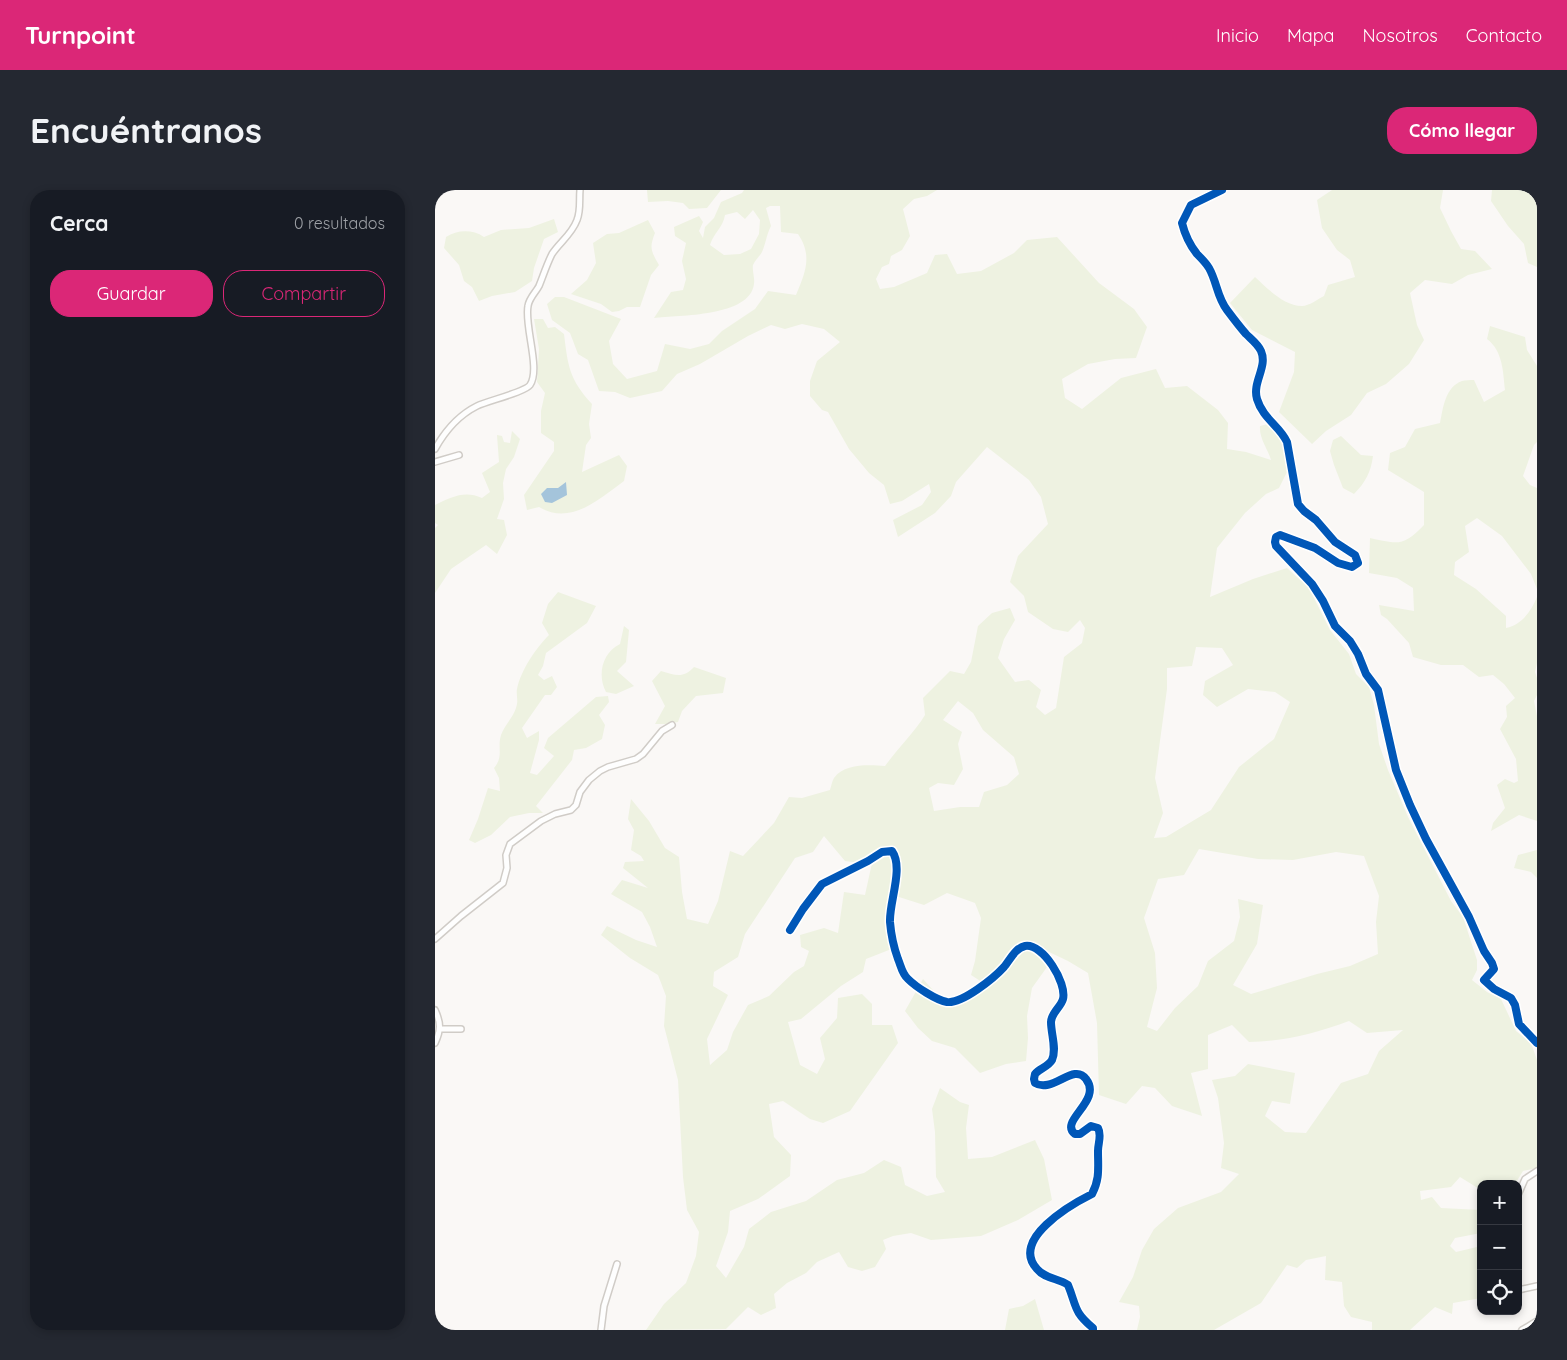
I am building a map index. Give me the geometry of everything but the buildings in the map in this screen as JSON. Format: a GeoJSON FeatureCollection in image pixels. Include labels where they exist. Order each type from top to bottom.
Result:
{"type":"FeatureCollection","features":[{"type":"Feature","properties":{"kind":"street"},"geometry":{"type":"LineString","coordinates":[[435,449],[448,427],[467,412],[477,406],[525,390],[530,385],[533,377],[533,364],[527,314],[528,303],[537,290],[551,256],[569,235],[577,222],[581,190]]}},
{"type":"Feature","properties":{"kind":"street"},"geometry":{"type":"LineString","coordinates":[[1223,190],[1191,205],[1182,223],[1186,238],[1190,246],[1209,267],[1220,300],[1225,308],[1262,352],[1263,364],[1258,377],[1257,400],[1265,417],[1284,436],[1287,442],[1298,504],[1317,520],[1335,542],[1355,555],[1358,563],[1352,567],[1345,566],[1315,548],[1280,535],[1276,537],[1276,546],[1312,584],[1335,626],[1350,641],[1358,654],[1366,674],[1378,690],[1396,770],[1410,805],[1426,839],[1469,917],[1484,951],[1492,963],[1494,969],[1484,980],[1494,989],[1511,998],[1515,1004],[1519,1024],[1537,1043]]}},
{"type":"Feature","properties":{"kind":"street"},"geometry":{"type":"LineString","coordinates":[[435,462],[459,455]]}},
{"type":"Feature","properties":{"kind":"street"},"geometry":{"type":"LineString","coordinates":[[435,939],[503,883],[507,868],[506,855],[510,844],[541,821],[555,814],[571,810],[576,805],[580,792],[595,776],[608,767],[637,759],[662,731],[672,725]]}},
{"type":"Feature","properties":{"kind":"street"},"geometry":{"type":"LineString","coordinates":[[790,930],[822,884],[882,852],[892,851],[897,866],[890,922],[896,953],[903,972],[908,979],[937,999],[952,1002],[971,993],[1003,968],[1019,948],[1024,946],[1037,948],[1045,955],[1063,986],[1063,1000],[1051,1019],[1053,1055],[1051,1062],[1035,1074],[1035,1083],[1045,1086],[1052,1085],[1068,1076],[1077,1074],[1087,1080],[1090,1088],[1089,1096],[1070,1126],[1075,1134],[1080,1134],[1091,1126],[1098,1128],[1101,1133],[1098,1150],[1100,1168],[1099,1177],[1092,1194],[1073,1203],[1038,1231],[1030,1250],[1031,1260],[1035,1268],[1040,1272],[1068,1285],[1076,1309],[1093,1330]]}},
{"type":"Feature","properties":{"kind":"street"},"geometry":{"type":"LineString","coordinates":[[435,1010],[441,1029],[435,1043]]}},
{"type":"Feature","properties":{"kind":"street"},"geometry":{"type":"LineString","coordinates":[[441,1029],[461,1029]]}},
{"type":"Feature","properties":{"kind":"street"},"geometry":{"type":"LineString","coordinates":[[1522,1186],[1525,1179],[1537,1171]]}},
{"type":"Feature","properties":{"kind":"street"},"geometry":{"type":"LineString","coordinates":[[601,1330],[604,1306],[617,1264]]}},
{"type":"Feature","properties":{"kind":"street"},"geometry":{"type":"LineString","coordinates":[[1522,1289],[1537,1286]]}},
{"type":"Feature","properties":{"kind":"street"},"geometry":{"type":"LineString","coordinates":[[1522,1330],[1537,1321]]}},
{"type":"Feature","properties":{"kind":"green space"},"geometry":{"type":"Polygon","coordinates":[[[647,190],[721,190],[707,208],[689,209],[683,203],[668,201],[648,202],[647,190]]]}},
{"type":"Feature","properties":{"kind":"green space"},"geometry":{"type":"Polygon","coordinates":[[[744,190],[937,190],[927,196],[914,199],[903,209],[910,236],[902,250],[891,256],[889,264],[882,267],[876,279],[880,289],[894,287],[927,273],[935,255],[947,254],[957,274],[981,271],[1014,253],[1027,240],[1057,237],[1099,283],[1134,309],[1147,327],[1136,358],[1115,359],[1088,364],[1062,379],[1065,398],[1082,409],[1121,378],[1156,369],[1165,388],[1187,386],[1218,410],[1228,423],[1227,449],[1246,452],[1271,460],[1262,440],[1260,426],[1268,424],[1282,439],[1287,472],[1279,488],[1266,494],[1245,513],[1217,548],[1210,597],[1253,579],[1287,568],[1309,588],[1330,630],[1349,654],[1356,674],[1369,687],[1374,705],[1379,744],[1388,770],[1408,817],[1451,901],[1463,917],[1477,960],[1477,970],[1472,980],[1487,992],[1501,999],[1516,1031],[1531,1043],[1537,1060],[1537,1168],[1523,1171],[1517,1180],[1477,1180],[1477,1188],[1460,1177],[1451,1187],[1420,1191],[1421,1200],[1432,1197],[1441,1208],[1477,1210],[1477,1234],[1455,1238],[1450,1246],[1456,1252],[1477,1247],[1477,1299],[1453,1303],[1452,1314],[1435,1307],[1410,1330],[1372,1330],[1372,1322],[1351,1317],[1344,1306],[1342,1282],[1325,1280],[1326,1256],[1306,1260],[1297,1268],[1287,1265],[1261,1303],[1214,1330],[1137,1330],[1140,1317],[1139,1306],[1119,1302],[1133,1277],[1142,1250],[1154,1229],[1178,1208],[1221,1192],[1239,1174],[1221,1168],[1224,1143],[1218,1098],[1212,1080],[1235,1076],[1248,1064],[1295,1073],[1290,1104],[1272,1101],[1265,1116],[1285,1132],[1306,1133],[1341,1083],[1368,1074],[1379,1051],[1403,1030],[1367,1033],[1349,1021],[1299,1036],[1249,1042],[1232,1025],[1208,1035],[1208,1069],[1191,1073],[1202,1116],[1172,1106],[1155,1088],[1142,1086],[1126,1104],[1099,1095],[1097,1023],[1088,973],[1047,951],[1047,967],[1032,988],[1027,1016],[1026,1061],[1006,1064],[980,1073],[955,1048],[932,1041],[918,1028],[905,1011],[923,979],[941,999],[943,1006],[955,1004],[966,999],[985,984],[971,975],[975,961],[981,918],[975,903],[947,893],[924,905],[899,897],[889,902],[888,921],[894,948],[866,959],[863,972],[841,986],[801,1019],[788,1022],[800,1065],[817,1074],[825,1059],[820,1038],[837,1018],[838,998],[862,994],[872,1004],[872,1025],[892,1025],[898,1043],[850,1111],[823,1123],[810,1119],[783,1101],[769,1104],[774,1137],[791,1155],[790,1176],[758,1199],[730,1211],[728,1232],[716,1266],[726,1278],[744,1247],[749,1229],[771,1212],[806,1201],[837,1180],[864,1173],[884,1160],[901,1167],[905,1185],[927,1196],[945,1192],[936,1177],[935,1132],[932,1109],[940,1088],[960,1102],[969,1105],[966,1128],[968,1159],[992,1157],[1035,1140],[1044,1159],[1052,1200],[1018,1220],[981,1236],[931,1240],[911,1233],[893,1236],[883,1240],[886,1249],[875,1267],[862,1271],[848,1267],[839,1252],[817,1262],[806,1273],[787,1283],[774,1294],[776,1308],[761,1315],[748,1307],[726,1329],[646,1330],[664,1304],[686,1283],[696,1256],[699,1232],[687,1210],[683,1177],[678,1080],[664,1026],[666,996],[658,975],[630,958],[601,935],[607,926],[636,940],[657,947],[642,912],[611,894],[622,880],[648,888],[623,868],[625,862],[644,861],[641,856],[631,850],[634,830],[628,819],[631,799],[649,821],[665,848],[679,857],[682,892],[687,919],[708,924],[718,901],[730,851],[743,856],[774,823],[789,797],[802,798],[830,790],[834,778],[851,767],[865,765],[885,766],[925,715],[923,698],[950,671],[964,674],[971,662],[978,626],[992,613],[1010,608],[1015,620],[1004,639],[998,658],[1015,682],[1029,680],[1041,690],[1036,707],[1045,715],[1056,708],[1064,657],[1082,643],[1085,628],[1080,620],[1068,632],[1053,629],[1028,612],[1024,596],[1010,582],[1018,556],[1048,524],[1041,497],[1029,480],[987,447],[956,482],[951,496],[935,513],[898,537],[893,520],[922,505],[931,492],[929,484],[902,501],[890,504],[884,485],[869,473],[849,449],[828,412],[822,410],[810,396],[810,381],[817,361],[840,342],[824,329],[802,324],[785,329],[771,325],[700,364],[677,374],[662,391],[630,398],[615,392],[599,391],[588,360],[578,354],[570,333],[552,320],[547,304],[555,297],[564,297],[621,319],[609,341],[613,364],[627,379],[657,371],[665,344],[690,349],[709,344],[722,331],[755,309],[768,291],[796,295],[805,272],[806,257],[803,242],[798,234],[781,232],[780,206],[770,206],[766,208],[771,226],[762,252],[753,265],[754,284],[750,295],[740,303],[712,312],[654,318],[671,292],[683,290],[686,279],[682,261],[686,243],[675,236],[674,227],[699,216],[703,222],[699,231],[703,238],[705,227],[714,218],[721,202],[742,193],[744,190]],[[753,210],[745,219],[737,212],[725,215],[710,245],[724,255],[740,254],[751,249],[759,234],[760,220],[753,210]],[[1196,647],[1192,666],[1167,668],[1167,689],[1155,778],[1163,813],[1154,838],[1166,837],[1211,810],[1239,767],[1274,739],[1290,702],[1275,692],[1248,689],[1217,707],[1203,695],[1205,681],[1233,665],[1222,648],[1196,647]],[[958,701],[943,720],[962,732],[958,744],[963,769],[954,785],[938,783],[929,788],[934,811],[960,807],[979,807],[984,792],[1007,785],[1019,774],[1014,757],[983,730],[973,713],[958,701]],[[824,836],[813,852],[795,858],[745,934],[738,957],[714,972],[713,986],[728,995],[707,1039],[710,1065],[727,1050],[733,1032],[748,1005],[769,996],[794,972],[804,966],[809,951],[801,947],[800,935],[824,928],[838,933],[844,892],[865,895],[872,863],[885,854],[884,850],[860,863],[845,861],[824,836]],[[1199,849],[1184,875],[1158,879],[1144,918],[1155,953],[1157,988],[1147,1027],[1157,1031],[1175,1008],[1198,986],[1208,961],[1234,941],[1240,917],[1238,899],[1263,905],[1257,944],[1233,985],[1251,994],[1350,966],[1378,954],[1376,922],[1379,896],[1364,856],[1336,852],[1293,860],[1258,859],[1199,849]]]}},
{"type":"Feature","properties":{"kind":"green space"},"geometry":{"type":"Polygon","coordinates":[[[1332,190],[1443,190],[1440,208],[1461,249],[1475,251],[1492,269],[1468,275],[1452,284],[1425,280],[1410,293],[1417,325],[1424,340],[1409,364],[1386,384],[1367,393],[1351,415],[1326,431],[1312,444],[1279,412],[1294,372],[1295,352],[1252,330],[1230,303],[1255,277],[1282,300],[1295,305],[1305,306],[1324,296],[1328,285],[1355,277],[1350,260],[1337,250],[1322,228],[1317,200],[1332,190]]]}},
{"type":"Feature","properties":{"kind":"green space"},"geometry":{"type":"Polygon","coordinates":[[[1492,190],[1537,190],[1537,267],[1528,263],[1524,244],[1508,226],[1491,201],[1492,190]]]}},
{"type":"Feature","properties":{"kind":"green space"},"geometry":{"type":"Polygon","coordinates":[[[554,219],[558,232],[544,239],[534,268],[532,281],[515,292],[492,296],[479,301],[472,287],[464,281],[459,265],[444,248],[446,237],[455,233],[465,231],[484,237],[501,230],[529,228],[554,219]]]}},
{"type":"Feature","properties":{"kind":"green space"},"geometry":{"type":"Polygon","coordinates":[[[648,220],[655,233],[652,249],[659,265],[651,275],[640,307],[627,307],[612,312],[601,304],[571,294],[587,280],[596,263],[593,243],[607,234],[619,233],[648,220]]]}},
{"type":"Feature","properties":{"kind":"green space"},"geometry":{"type":"Polygon","coordinates":[[[534,319],[543,319],[548,328],[555,327],[564,334],[571,372],[578,387],[592,404],[589,424],[591,438],[586,445],[582,472],[619,455],[627,466],[624,481],[595,502],[573,512],[551,512],[539,507],[527,510],[524,495],[554,451],[554,442],[541,433],[541,411],[545,393],[537,382],[539,349],[534,319]]]}},
{"type":"Feature","properties":{"kind":"green space"},"geometry":{"type":"Polygon","coordinates":[[[1490,326],[1525,337],[1527,350],[1537,366],[1537,442],[1534,445],[1523,476],[1530,485],[1537,488],[1537,589],[1531,574],[1502,536],[1477,518],[1465,526],[1469,552],[1455,562],[1454,575],[1476,589],[1506,616],[1506,628],[1517,624],[1525,617],[1537,597],[1537,663],[1535,672],[1537,695],[1534,701],[1537,716],[1537,821],[1519,815],[1491,831],[1493,823],[1505,808],[1497,785],[1505,779],[1514,783],[1518,781],[1516,759],[1500,729],[1507,717],[1506,706],[1515,698],[1504,684],[1493,675],[1479,677],[1463,665],[1441,665],[1413,657],[1409,643],[1381,615],[1379,605],[1414,611],[1413,588],[1397,578],[1369,573],[1370,538],[1387,542],[1400,542],[1411,537],[1424,525],[1424,492],[1388,470],[1390,453],[1405,447],[1415,429],[1440,423],[1448,393],[1456,384],[1474,380],[1484,402],[1505,390],[1503,369],[1499,356],[1487,339],[1490,326]]]}},
{"type":"Feature","properties":{"kind":"green space"},"geometry":{"type":"Polygon","coordinates":[[[512,431],[520,439],[514,457],[506,469],[503,483],[504,499],[497,519],[504,520],[507,535],[497,554],[486,545],[451,569],[435,593],[435,528],[438,525],[435,523],[435,505],[452,497],[464,495],[482,498],[490,492],[482,473],[499,462],[497,435],[502,436],[504,442],[510,443],[512,431]]]}},
{"type":"Feature","properties":{"kind":"green space"},"geometry":{"type":"Polygon","coordinates":[[[1341,436],[1361,455],[1373,456],[1367,477],[1354,494],[1343,488],[1330,451],[1333,440],[1341,436]]]}},
{"type":"Feature","properties":{"kind":"green space"},"geometry":{"type":"Polygon","coordinates":[[[558,592],[596,606],[587,623],[546,653],[543,666],[538,675],[544,680],[552,676],[557,687],[551,695],[545,695],[522,728],[527,738],[539,731],[539,740],[530,773],[537,775],[554,756],[544,748],[548,738],[596,697],[608,696],[609,702],[599,715],[605,725],[602,739],[586,748],[574,750],[572,760],[536,806],[543,813],[529,813],[510,817],[491,835],[475,843],[469,840],[488,788],[500,791],[499,778],[494,768],[500,756],[501,735],[516,708],[517,689],[525,667],[549,635],[542,623],[548,604],[558,592]]]}},
{"type":"Feature","properties":{"kind":"green space"},"geometry":{"type":"Polygon","coordinates":[[[624,626],[629,630],[626,662],[617,671],[634,686],[616,694],[606,692],[603,685],[602,672],[605,659],[620,644],[624,626]]]}},
{"type":"Feature","properties":{"kind":"green space"},"geometry":{"type":"Polygon","coordinates":[[[694,667],[726,678],[723,693],[696,696],[682,711],[678,722],[655,724],[665,706],[652,681],[661,671],[682,675],[694,667]]]}},
{"type":"Feature","properties":{"kind":"green space"},"geometry":{"type":"Polygon","coordinates":[[[1537,850],[1537,878],[1531,872],[1514,868],[1518,855],[1537,850]]]}},
{"type":"Feature","properties":{"kind":"green space"},"geometry":{"type":"Polygon","coordinates":[[[1035,1299],[1044,1330],[1005,1330],[1009,1309],[1023,1306],[1035,1299]]]}},
{"type":"Feature","properties":{"kind":"water"},"geometry":{"type":"Polygon","coordinates":[[[566,482],[567,495],[552,503],[545,502],[541,494],[547,488],[558,488],[566,482]]]}},
{"type":"Feature","properties":{"kind":"cycle path"},"geometry":{"type":"LineString","coordinates":[[1222,190],[1191,205],[1182,223],[1184,231],[1192,247],[1209,268],[1224,305],[1261,351],[1263,363],[1257,387],[1257,399],[1263,412],[1287,442],[1298,504],[1316,520],[1335,542],[1355,555],[1358,563],[1352,567],[1338,563],[1315,548],[1280,535],[1276,537],[1276,546],[1312,584],[1335,626],[1350,641],[1358,654],[1366,674],[1378,690],[1396,770],[1410,805],[1426,839],[1469,917],[1484,951],[1492,963],[1494,969],[1484,980],[1494,989],[1511,998],[1515,1005],[1519,1024],[1537,1043]]}},
{"type":"Feature","properties":{"kind":"cycle path"},"geometry":{"type":"LineString","coordinates":[[790,930],[822,884],[882,852],[892,851],[897,866],[890,914],[892,936],[903,972],[916,986],[942,1001],[953,1002],[969,995],[993,977],[1021,947],[1032,947],[1046,957],[1057,974],[1063,992],[1063,999],[1051,1019],[1054,1051],[1052,1060],[1035,1074],[1035,1083],[1048,1085],[1075,1074],[1081,1075],[1086,1079],[1090,1087],[1089,1095],[1086,1103],[1075,1117],[1071,1129],[1075,1134],[1080,1134],[1091,1126],[1098,1128],[1100,1136],[1098,1173],[1092,1194],[1070,1206],[1046,1225],[1037,1235],[1031,1247],[1031,1258],[1040,1272],[1068,1285],[1079,1313],[1093,1330]]}}]}
